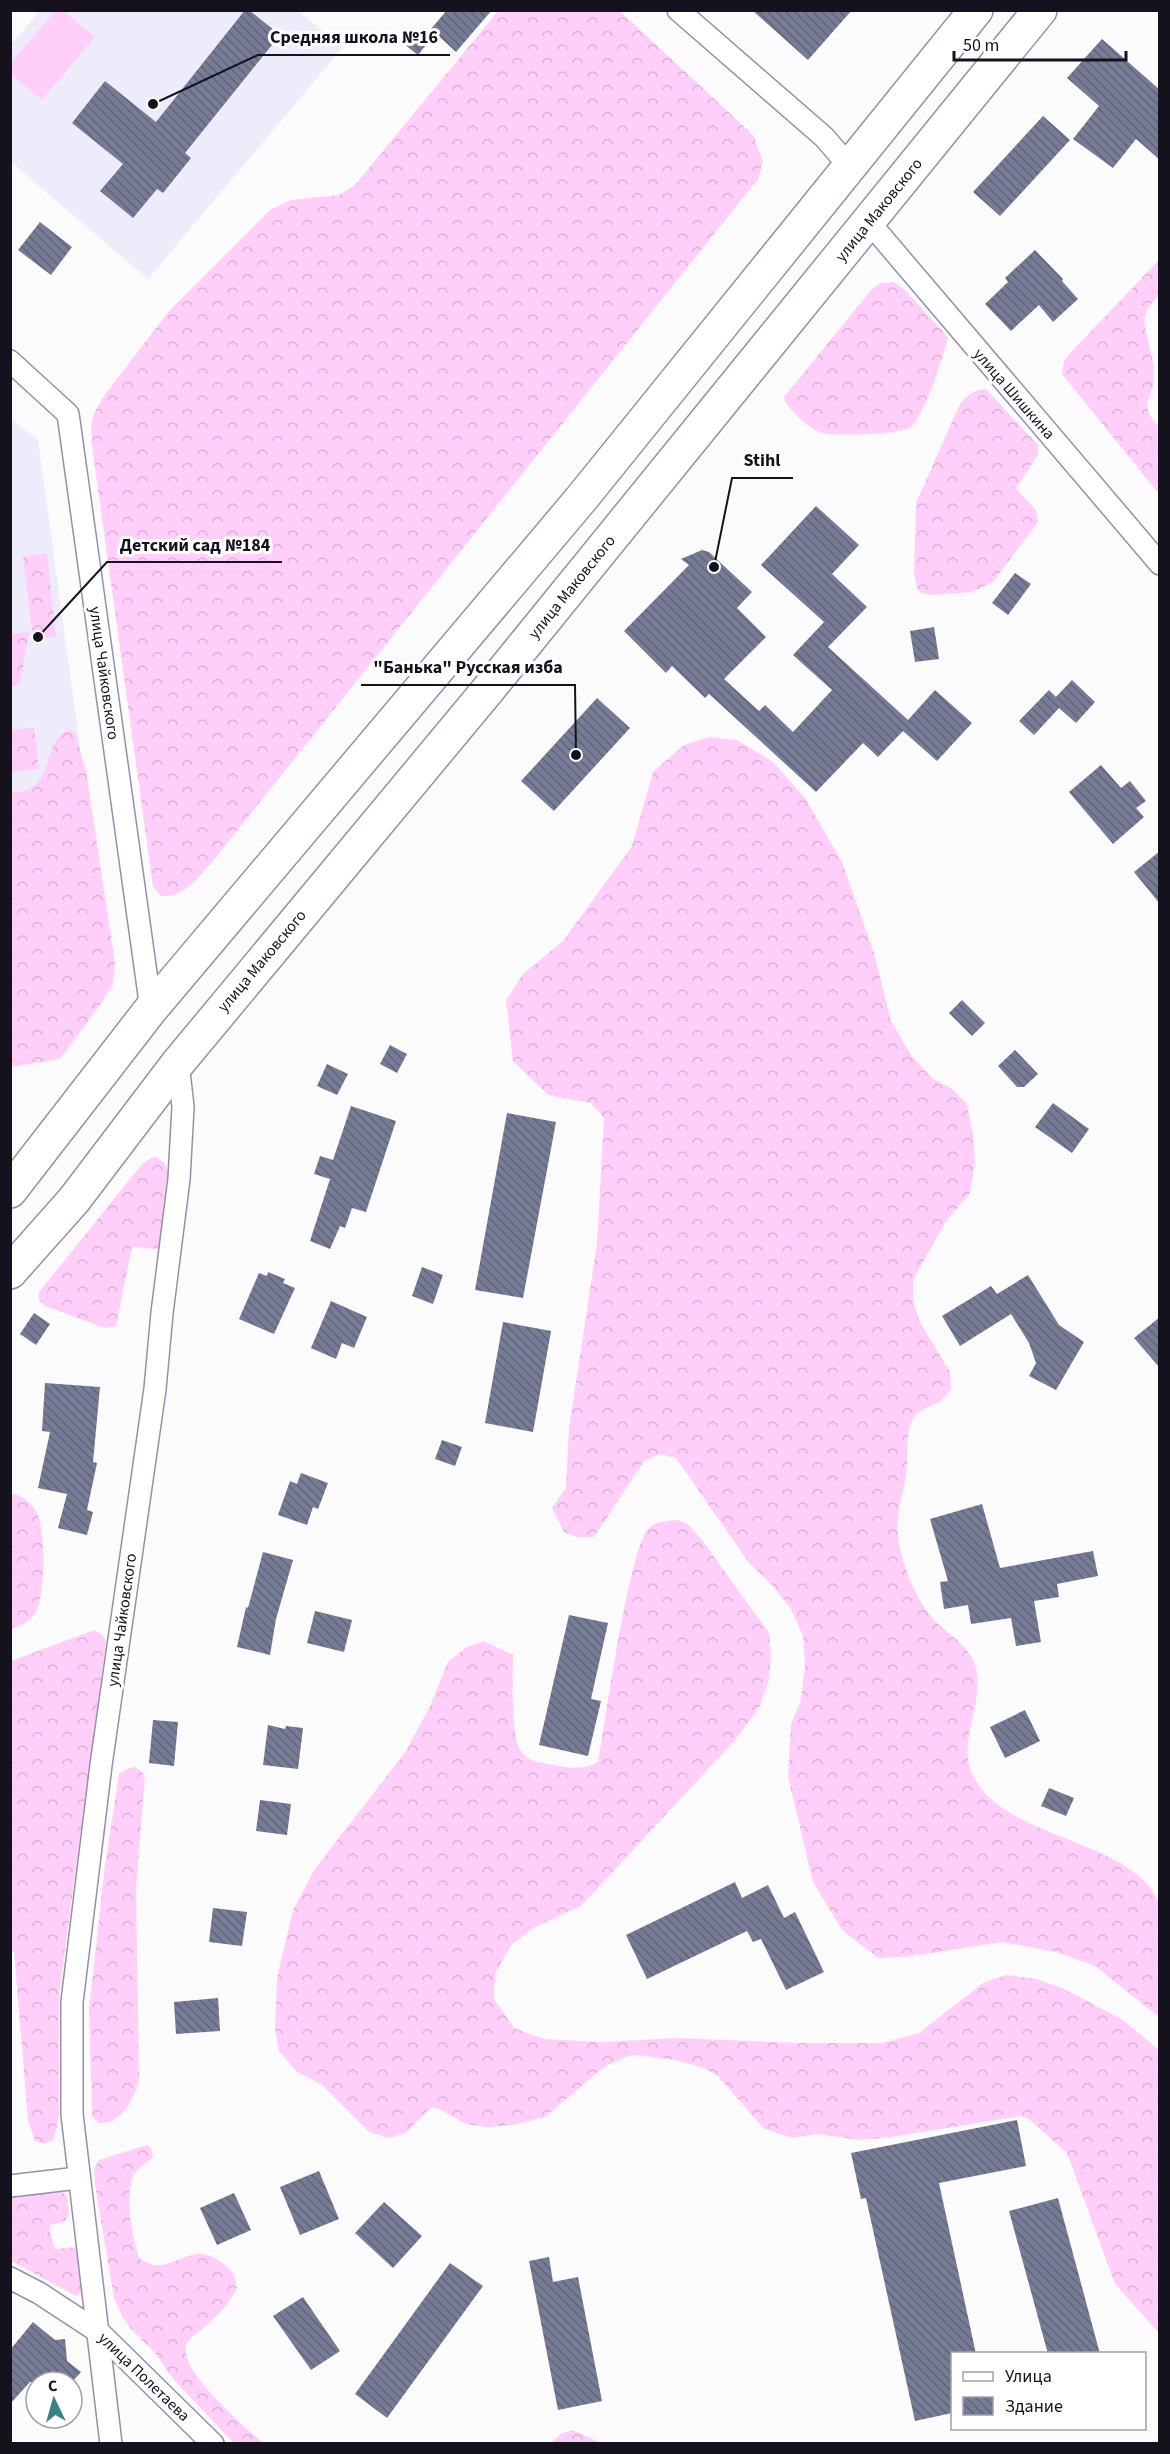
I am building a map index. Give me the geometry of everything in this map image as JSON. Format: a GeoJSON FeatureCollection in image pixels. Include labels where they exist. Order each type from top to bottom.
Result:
{"type":"FeatureCollection","features":[{"type":"Feature","properties":{"kind":"highway"},"geometry":{"type":"LineString","coordinates":[[10,1191],[151,1009],[581,498],[976,10]]}},
{"type":"Feature","properties":{"kind":"highway","name":"улица Маковского"},"geometry":{"type":"LineString","coordinates":[[10,1272],[74,1200],[178,1063],[494,682],[1040,10]]}},
{"type":"Feature","properties":{"kind":"street"},"geometry":{"type":"LineString","coordinates":[[678,10],[824,137],[850,167]]}},
{"type":"Feature","properties":{"kind":"street","name":"улица Шишкина"},"geometry":{"type":"LineString","coordinates":[[869,222],[1160,564]]}},
{"type":"Feature","properties":{"kind":"street","name":"улица Чайковского"},"geometry":{"type":"LineString","coordinates":[[10,362],[68,414],[151,1009]]}},
{"type":"Feature","properties":{"kind":"street","name":"улица Чайковского"},"geometry":{"type":"LineString","coordinates":[[111,2444],[72,2114],[72,2002],[101,1765],[155,1389],[179,1179],[183,1107],[178,1063]]}},
{"type":"Feature","properties":{"kind":"street"},"geometry":{"type":"LineString","coordinates":[[10,2186],[78,2178]]}},
{"type":"Feature","properties":{"kind":"street","name":"улица Полетаева"},"geometry":{"type":"LineString","coordinates":[[10,2278],[39,2293],[99,2333],[213,2444]]}},
{"type":"Feature","properties":{"kind":"shaded area"},"geometry":{"type":"Polygon","coordinates":[[[40,11],[298,11],[343,47],[148,279],[11,162],[11,44],[40,11]]]}},
{"type":"Feature","properties":{"kind":"shaded area"},"geometry":{"type":"Polygon","coordinates":[[[10,418],[38,440],[92,834],[10,847],[10,418]]]}},
{"type":"Feature","properties":{"kind":"green space"},"geometry":{"type":"Polygon","coordinates":[[[55,11],[64,11],[95,37],[42,100],[11,74],[11,63],[55,11]]]}},
{"type":"Feature","properties":{"kind":"green space"},"geometry":{"type":"Polygon","coordinates":[[[498,11],[620,11],[753,135],[763,161],[758,179],[212,862],[184,890],[177,894],[161,896],[153,887],[92,446],[91,425],[94,413],[104,396],[169,311],[270,210],[291,200],[339,195],[355,185],[498,11]]]}},
{"type":"Feature","properties":{"kind":"green space"},"geometry":{"type":"Polygon","coordinates":[[[1159,260],[1159,294],[1147,310],[1144,322],[1154,367],[1153,387],[1147,404],[1149,414],[1159,428],[1159,494],[1062,374],[1064,361],[1070,353],[1159,260]]]}},
{"type":"Feature","properties":{"kind":"green space"},"geometry":{"type":"Polygon","coordinates":[[[893,282],[902,287],[948,337],[921,412],[911,427],[895,432],[855,435],[818,432],[794,413],[784,397],[872,289],[881,283],[893,282]]]}},
{"type":"Feature","properties":{"kind":"green space"},"geometry":{"type":"Polygon","coordinates":[[[986,389],[1038,445],[1038,454],[1016,489],[1036,510],[1038,522],[993,582],[972,592],[931,595],[921,593],[917,588],[914,573],[916,503],[959,406],[971,394],[986,389]]]}},
{"type":"Feature","properties":{"kind":"green space"},"geometry":{"type":"Polygon","coordinates":[[[47,553],[56,637],[33,640],[23,556],[47,553]]]}},
{"type":"Feature","properties":{"kind":"green space"},"geometry":{"type":"Polygon","coordinates":[[[29,632],[20,685],[11,686],[11,634],[29,632]]]}},
{"type":"Feature","properties":{"kind":"green space"},"geometry":{"type":"Polygon","coordinates":[[[34,727],[39,769],[11,772],[11,730],[34,727]]]}},
{"type":"Feature","properties":{"kind":"green space"},"geometry":{"type":"Polygon","coordinates":[[[68,730],[75,733],[86,770],[115,964],[113,983],[103,1001],[60,1059],[11,1067],[11,792],[25,790],[35,785],[42,776],[54,745],[68,730]]]}},
{"type":"Feature","properties":{"kind":"green space"},"geometry":{"type":"Polygon","coordinates":[[[709,737],[737,740],[773,762],[805,798],[842,862],[874,953],[891,1021],[911,1055],[933,1079],[951,1088],[967,1104],[973,1134],[975,1163],[970,1193],[947,1220],[913,1279],[913,1301],[920,1322],[950,1372],[951,1389],[941,1401],[917,1413],[910,1425],[906,1474],[897,1528],[901,1553],[921,1602],[933,1619],[962,1644],[973,1659],[978,1685],[970,1729],[968,1758],[980,1787],[998,1804],[1021,1819],[1103,1854],[1127,1867],[1147,1883],[1159,1903],[1161,1913],[1159,2017],[1095,1966],[1056,1952],[1002,1942],[906,1957],[878,1958],[842,1930],[813,1882],[788,1777],[791,1724],[801,1700],[805,1665],[803,1636],[791,1609],[772,1585],[749,1563],[676,1458],[660,1454],[644,1461],[594,1537],[576,1537],[564,1532],[552,1508],[566,1488],[569,1428],[597,1243],[604,1118],[591,1103],[548,1095],[513,1061],[506,1000],[523,974],[563,941],[632,846],[653,772],[684,745],[709,737]]]}},
{"type":"Feature","properties":{"kind":"green space"},"geometry":{"type":"Polygon","coordinates":[[[157,1157],[168,1171],[160,1245],[157,1249],[132,1247],[116,1326],[105,1328],[45,1306],[39,1300],[39,1292],[142,1164],[157,1157]]]}},
{"type":"Feature","properties":{"kind":"green space"},"geometry":{"type":"Polygon","coordinates":[[[15,1494],[28,1502],[38,1515],[42,1536],[43,1566],[38,1608],[34,1615],[21,1626],[11,1629],[10,1495],[15,1494]]]}},
{"type":"Feature","properties":{"kind":"green space"},"geometry":{"type":"Polygon","coordinates":[[[677,1520],[688,1524],[702,1540],[769,1633],[771,1656],[769,1680],[759,1708],[734,1741],[581,1906],[535,1927],[511,1945],[495,1974],[494,1999],[514,2028],[544,2039],[602,2042],[677,2038],[801,2043],[882,2043],[919,2033],[983,1983],[1006,1975],[1036,1979],[1062,1988],[1123,2020],[1159,2050],[1159,2333],[1115,2284],[1067,2153],[1030,2120],[1021,2116],[860,2140],[817,2134],[792,2138],[763,2128],[718,2076],[704,2068],[675,2060],[637,2055],[628,2056],[604,2067],[545,2117],[513,2125],[487,2127],[466,2124],[437,2108],[430,2108],[406,2133],[389,2138],[369,2132],[321,2084],[297,2072],[279,2051],[275,2029],[277,1978],[293,1910],[314,1870],[406,1751],[430,1706],[448,1662],[467,1647],[484,1641],[513,1655],[515,1732],[521,1751],[535,1761],[565,1767],[576,1768],[598,1762],[626,1599],[642,1540],[653,1525],[677,1520]]]}},
{"type":"Feature","properties":{"kind":"green space"},"geometry":{"type":"Polygon","coordinates":[[[94,1630],[103,1635],[106,1642],[59,1995],[59,2116],[54,2139],[45,2144],[35,2141],[28,2120],[14,1952],[11,1951],[11,1661],[94,1630]]]}},
{"type":"Feature","properties":{"kind":"green space"},"geometry":{"type":"Polygon","coordinates":[[[136,1767],[145,1775],[136,1889],[139,2081],[125,2110],[113,2120],[98,2123],[92,2116],[89,2009],[105,1865],[119,1774],[136,1767]]]}},
{"type":"Feature","properties":{"kind":"green space"},"geometry":{"type":"Polygon","coordinates":[[[147,2145],[151,2148],[153,2157],[135,2173],[131,2183],[129,2204],[131,2226],[139,2258],[147,2263],[161,2265],[202,2254],[227,2266],[233,2274],[237,2288],[234,2294],[217,2315],[188,2341],[186,2354],[191,2367],[201,2381],[263,2443],[234,2443],[173,2379],[155,2353],[130,2328],[114,2298],[94,2169],[99,2160],[147,2145]]]}},
{"type":"Feature","properties":{"kind":"green space"},"geometry":{"type":"Polygon","coordinates":[[[61,2191],[67,2196],[69,2214],[65,2221],[50,2225],[49,2228],[55,2249],[78,2247],[84,2291],[76,2296],[11,2261],[11,2195],[61,2191]]]}},
{"type":"Feature","properties":{"kind":"green space"},"geometry":{"type":"Polygon","coordinates":[[[573,2430],[601,2443],[551,2443],[562,2433],[573,2430]]]}},
{"type":"Feature","properties":{"kind":"building"},"geometry":{"type":"Polygon","coordinates":[[[245,10],[249,10],[280,35],[185,153],[191,158],[163,193],[157,189],[133,218],[100,191],[123,164],[72,123],[105,81],[156,122],[245,10]]]}},
{"type":"Feature","properties":{"kind":"building"},"geometry":{"type":"Polygon","coordinates":[[[447,10],[492,10],[456,52],[431,29],[447,10]]]}},
{"type":"Feature","properties":{"kind":"building"},"geometry":{"type":"Polygon","coordinates":[[[752,10],[852,10],[808,60],[752,10]]]}},
{"type":"Feature","properties":{"kind":"building"},"geometry":{"type":"Polygon","coordinates":[[[417,29],[430,40],[418,55],[404,44],[417,29]]]}},
{"type":"Feature","properties":{"kind":"building"},"geometry":{"type":"Polygon","coordinates":[[[1102,39],[1160,90],[1160,160],[1136,139],[1113,168],[1073,139],[1099,106],[1067,78],[1102,39]]]}},
{"type":"Feature","properties":{"kind":"building"},"geometry":{"type":"Polygon","coordinates":[[[1043,116],[1070,140],[1000,216],[973,192],[1043,116]]]}},
{"type":"Feature","properties":{"kind":"building"},"geometry":{"type":"Polygon","coordinates":[[[40,222],[72,247],[51,275],[18,250],[40,222]]]}},
{"type":"Feature","properties":{"kind":"building"},"geometry":{"type":"Polygon","coordinates":[[[1035,250],[1063,279],[1062,281],[1078,299],[1053,322],[1039,305],[1011,331],[985,304],[1008,282],[1005,278],[1035,250]]]}},
{"type":"Feature","properties":{"kind":"building"},"geometry":{"type":"Polygon","coordinates":[[[816,506],[859,545],[832,574],[867,607],[828,647],[908,720],[935,690],[972,723],[937,761],[903,731],[878,757],[863,743],[816,792],[709,694],[705,698],[672,666],[666,673],[624,631],[689,565],[681,559],[702,550],[709,552],[752,592],[737,608],[766,637],[724,679],[759,711],[765,705],[793,732],[832,690],[793,655],[824,622],[761,565],[816,506]]]}},
{"type":"Feature","properties":{"kind":"building"},"geometry":{"type":"Polygon","coordinates":[[[1015,573],[1031,584],[1008,615],[992,603],[1015,573]]]}},
{"type":"Feature","properties":{"kind":"building"},"geometry":{"type":"Polygon","coordinates":[[[934,627],[939,659],[915,662],[910,631],[934,627]]]}},
{"type":"Feature","properties":{"kind":"building"},"geometry":{"type":"Polygon","coordinates":[[[1072,680],[1095,702],[1076,723],[1059,708],[1034,735],[1019,721],[1049,690],[1056,697],[1072,680]]]}},
{"type":"Feature","properties":{"kind":"building"},"geometry":{"type":"Polygon","coordinates":[[[597,698],[630,728],[554,811],[521,781],[597,698]]]}},
{"type":"Feature","properties":{"kind":"building"},"geometry":{"type":"Polygon","coordinates":[[[1101,765],[1121,788],[1130,781],[1146,801],[1136,808],[1144,817],[1113,844],[1069,792],[1101,765]]]}},
{"type":"Feature","properties":{"kind":"building"},"geometry":{"type":"Polygon","coordinates":[[[1160,851],[1160,904],[1134,872],[1160,851]]]}},
{"type":"Feature","properties":{"kind":"building"},"geometry":{"type":"Polygon","coordinates":[[[962,1000],[985,1023],[972,1036],[949,1013],[962,1000]]]}},
{"type":"Feature","properties":{"kind":"building"},"geometry":{"type":"Polygon","coordinates":[[[390,1045],[407,1054],[397,1073],[380,1064],[390,1045]]]}},
{"type":"Feature","properties":{"kind":"building"},"geometry":{"type":"Polygon","coordinates":[[[1015,1050],[1038,1074],[1024,1087],[1017,1087],[998,1066],[1015,1050]]]}},
{"type":"Feature","properties":{"kind":"building"},"geometry":{"type":"Polygon","coordinates":[[[327,1064],[348,1074],[337,1095],[317,1086],[327,1064]]]}},
{"type":"Feature","properties":{"kind":"building"},"geometry":{"type":"Polygon","coordinates":[[[1053,1103],[1089,1129],[1072,1153],[1035,1127],[1053,1103]]]}},
{"type":"Feature","properties":{"kind":"building"},"geometry":{"type":"Polygon","coordinates":[[[351,1106],[396,1121],[366,1212],[352,1208],[345,1228],[340,1226],[330,1249],[310,1241],[330,1179],[314,1174],[320,1156],[333,1160],[351,1106]]]}},
{"type":"Feature","properties":{"kind":"building"},"geometry":{"type":"Polygon","coordinates":[[[507,1113],[556,1122],[523,1298],[475,1290],[507,1113]]]}},
{"type":"Feature","properties":{"kind":"building"},"geometry":{"type":"Polygon","coordinates":[[[422,1267],[443,1275],[433,1304],[412,1296],[422,1267]]]}},
{"type":"Feature","properties":{"kind":"building"},"geometry":{"type":"Polygon","coordinates":[[[268,1272],[285,1279],[283,1283],[295,1288],[274,1334],[239,1319],[259,1273],[267,1276],[268,1272]]]}},
{"type":"Feature","properties":{"kind":"building"},"geometry":{"type":"Polygon","coordinates":[[[1028,1275],[1059,1325],[1084,1342],[1056,1390],[1029,1376],[1036,1363],[1029,1343],[1011,1314],[960,1346],[942,1316],[991,1286],[997,1294],[1028,1275]]]}},
{"type":"Feature","properties":{"kind":"building"},"geometry":{"type":"Polygon","coordinates":[[[331,1301],[367,1317],[354,1348],[342,1343],[336,1359],[311,1348],[331,1301]]]}},
{"type":"Feature","properties":{"kind":"building"},"geometry":{"type":"Polygon","coordinates":[[[34,1313],[50,1324],[36,1345],[20,1334],[34,1313]]]}},
{"type":"Feature","properties":{"kind":"building"},"geometry":{"type":"Polygon","coordinates":[[[1160,1317],[1160,1368],[1134,1338],[1160,1317]]]}},
{"type":"Feature","properties":{"kind":"building"},"geometry":{"type":"Polygon","coordinates":[[[503,1322],[551,1331],[533,1432],[485,1423],[503,1322]]]}},
{"type":"Feature","properties":{"kind":"building"},"geometry":{"type":"Polygon","coordinates":[[[45,1383],[100,1387],[93,1462],[97,1463],[87,1510],[93,1512],[87,1535],[58,1528],[67,1494],[38,1488],[50,1432],[42,1431],[45,1383]]]}},
{"type":"Feature","properties":{"kind":"building"},"geometry":{"type":"Polygon","coordinates":[[[442,1440],[462,1447],[455,1466],[435,1459],[442,1440]]]}},
{"type":"Feature","properties":{"kind":"building"},"geometry":{"type":"Polygon","coordinates":[[[301,1473],[328,1483],[318,1509],[313,1507],[307,1525],[278,1515],[290,1481],[297,1484],[301,1473]]]}},
{"type":"Feature","properties":{"kind":"building"},"geometry":{"type":"Polygon","coordinates":[[[982,1504],[1000,1568],[1093,1551],[1098,1576],[1057,1584],[1059,1597],[1034,1601],[1041,1642],[1016,1646],[1011,1618],[971,1624],[968,1605],[944,1609],[940,1582],[948,1581],[930,1519],[982,1504]]]}},
{"type":"Feature","properties":{"kind":"building"},"geometry":{"type":"Polygon","coordinates":[[[263,1552],[293,1560],[276,1619],[270,1655],[237,1647],[246,1607],[248,1608],[263,1552]]]}},
{"type":"Feature","properties":{"kind":"building"},"geometry":{"type":"Polygon","coordinates":[[[315,1611],[352,1620],[344,1652],[307,1643],[315,1611]]]}},
{"type":"Feature","properties":{"kind":"building"},"geometry":{"type":"Polygon","coordinates":[[[569,1615],[608,1623],[591,1699],[601,1701],[588,1756],[539,1745],[569,1615]]]}},
{"type":"Feature","properties":{"kind":"building"},"geometry":{"type":"Polygon","coordinates":[[[1025,1710],[1040,1741],[1005,1758],[990,1727],[1025,1710]]]}},
{"type":"Feature","properties":{"kind":"building"},"geometry":{"type":"Polygon","coordinates":[[[153,1720],[178,1722],[174,1766],[149,1763],[153,1720]]]}},
{"type":"Feature","properties":{"kind":"building"},"geometry":{"type":"Polygon","coordinates":[[[268,1725],[285,1729],[286,1726],[303,1728],[298,1769],[263,1765],[268,1725]]]}},
{"type":"Feature","properties":{"kind":"building"},"geometry":{"type":"Polygon","coordinates":[[[1049,1788],[1074,1798],[1066,1816],[1041,1806],[1049,1788]]]}},
{"type":"Feature","properties":{"kind":"building"},"geometry":{"type":"Polygon","coordinates":[[[260,1800],[291,1804],[287,1835],[256,1831],[260,1800]]]}},
{"type":"Feature","properties":{"kind":"building"},"geometry":{"type":"Polygon","coordinates":[[[735,1882],[742,1898],[768,1885],[784,1918],[795,1912],[824,1972],[786,1990],[761,1939],[753,1942],[747,1931],[647,1979],[626,1935],[735,1882]]]}},
{"type":"Feature","properties":{"kind":"building"},"geometry":{"type":"Polygon","coordinates":[[[213,1908],[247,1912],[242,1946],[209,1942],[213,1908]]]}},
{"type":"Feature","properties":{"kind":"building"},"geometry":{"type":"Polygon","coordinates":[[[218,1998],[220,2031],[176,2034],[174,2002],[218,1998]]]}},
{"type":"Feature","properties":{"kind":"building"},"geometry":{"type":"Polygon","coordinates":[[[1017,2120],[1026,2166],[939,2183],[976,2352],[951,2352],[951,2413],[915,2421],[866,2198],[861,2199],[851,2153],[1017,2120]]]}},
{"type":"Feature","properties":{"kind":"building"},"geometry":{"type":"Polygon","coordinates":[[[319,2171],[339,2219],[300,2235],[280,2187],[319,2171]]]}},
{"type":"Feature","properties":{"kind":"building"},"geometry":{"type":"Polygon","coordinates":[[[234,2193],[251,2230],[217,2245],[200,2208],[234,2193]]]}},
{"type":"Feature","properties":{"kind":"building"},"geometry":{"type":"Polygon","coordinates":[[[1058,2198],[1099,2352],[1047,2352],[1009,2211],[1058,2198]]]}},
{"type":"Feature","properties":{"kind":"building"},"geometry":{"type":"Polygon","coordinates":[[[384,2202],[422,2236],[393,2268],[355,2233],[384,2202]]]}},
{"type":"Feature","properties":{"kind":"building"},"geometry":{"type":"Polygon","coordinates":[[[549,2257],[553,2282],[578,2277],[602,2401],[558,2410],[529,2261],[549,2257]]]}},
{"type":"Feature","properties":{"kind":"building"},"geometry":{"type":"Polygon","coordinates":[[[450,2263],[483,2286],[387,2418],[355,2394],[450,2263]]]}},
{"type":"Feature","properties":{"kind":"building"},"geometry":{"type":"Polygon","coordinates":[[[303,2297],[340,2351],[311,2370],[273,2316],[303,2297]]]}},
{"type":"Feature","properties":{"kind":"building"},"geometry":{"type":"Polygon","coordinates":[[[33,2322],[55,2340],[65,2339],[67,2361],[78,2370],[24,2370],[24,2389],[10,2404],[10,2350],[33,2322]]]}},
{"type":"Feature","properties":{"kind":"place","name":"Средняя школа №16"},"geometry":{"type":"Point","coordinates":[153,104]}},
{"type":"Feature","properties":{"kind":"place","name":"Stihl"},"geometry":{"type":"Point","coordinates":[714,567]}},
{"type":"Feature","properties":{"kind":"place","name":"Детский сад №184"},"geometry":{"type":"Point","coordinates":[38,637]}},
{"type":"Feature","properties":{"kind":"place","name":"\"Банька\" Русская изба"},"geometry":{"type":"Point","coordinates":[576,755]}}]}
